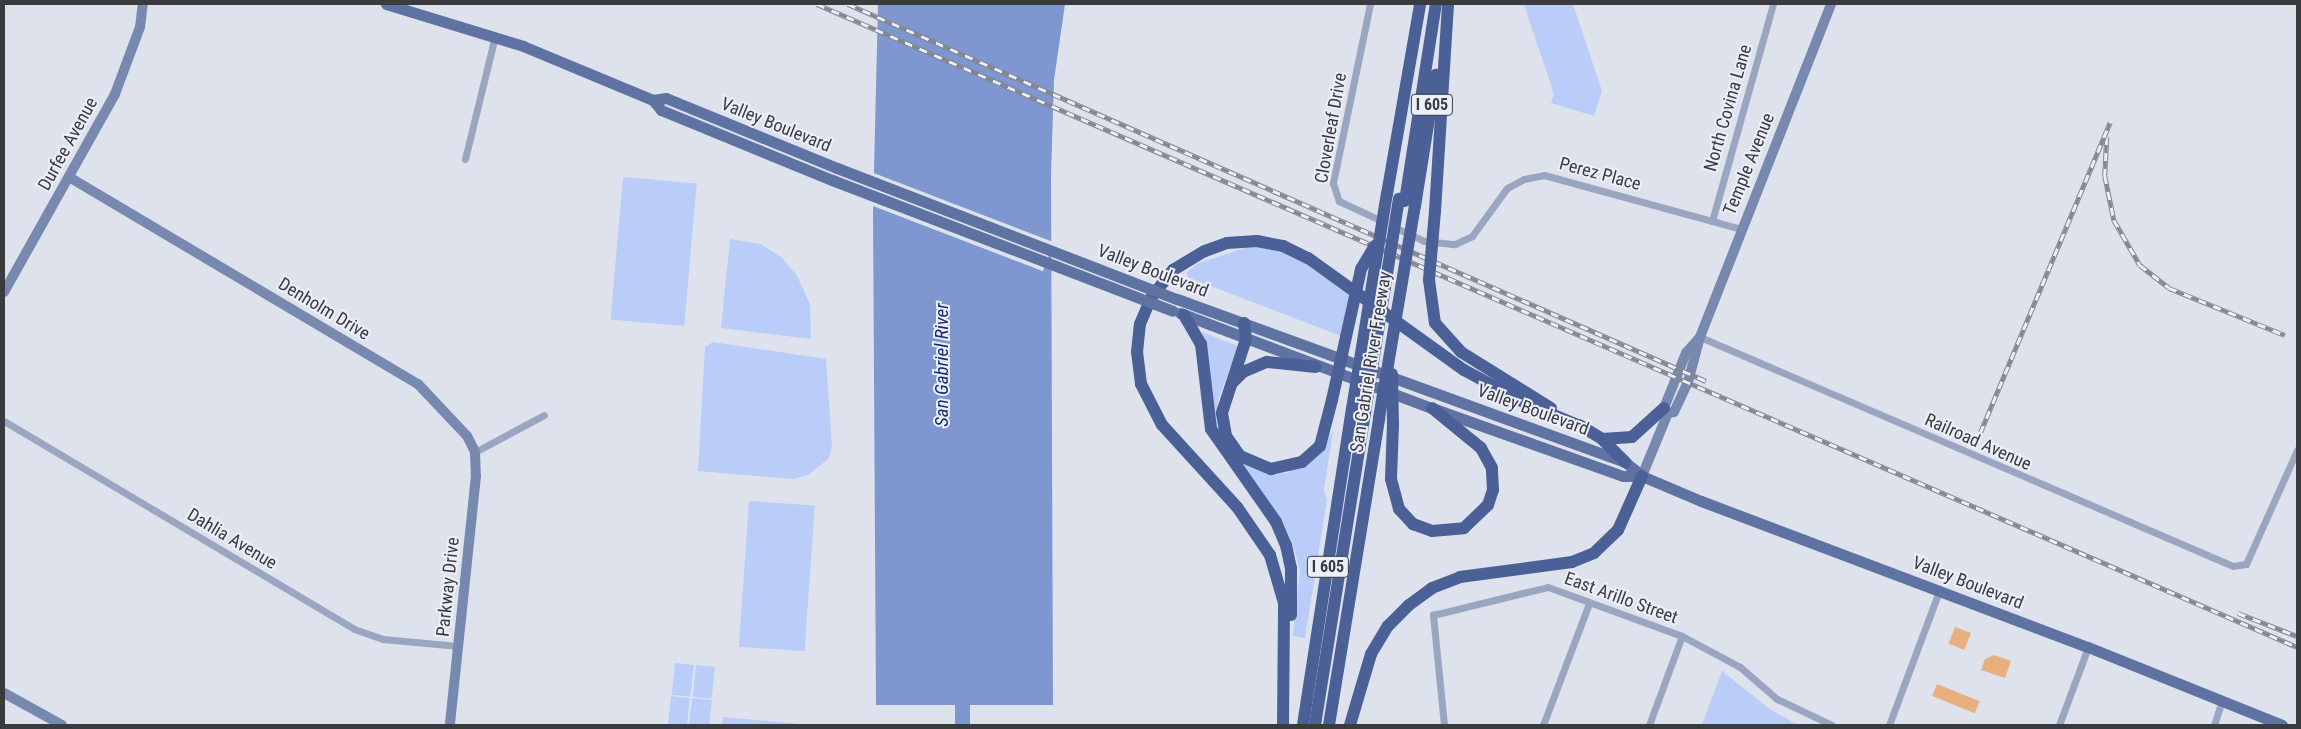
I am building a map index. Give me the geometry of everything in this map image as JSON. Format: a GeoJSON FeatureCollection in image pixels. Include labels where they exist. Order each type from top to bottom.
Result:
{"type":"FeatureCollection","features":[{"type":"Feature","properties":{"kind":"highway","name":"San Gabriel River Freeway"},"geometry":{"type":"LineString","coordinates":[[1329,725],[1371,416],[1391,340],[1420,4]]}},
{"type":"Feature","properties":{"kind":"highway"},"geometry":{"type":"LineString","coordinates":[[1320,725],[1371,416],[1430,4]]}},
{"type":"Feature","properties":{"kind":"highway"},"geometry":{"type":"LineString","coordinates":[[1402,200],[1436,4]]}},
{"type":"Feature","properties":{"kind":"highway","name":"San Gabriel River Freeway"},"geometry":{"type":"LineString","coordinates":[[1303,725],[1379,239],[1402,200],[1448,4]]}},
{"type":"Feature","properties":{"kind":"highway"},"geometry":{"type":"LineString","coordinates":[[1448,4],[1435,211],[1428,280],[1435,323],[1461,352],[1602,439],[1625,462]]}},
{"type":"Feature","properties":{"kind":"highway"},"geometry":{"type":"LineString","coordinates":[[1244,323],[1246,339],[1222,413],[1226,436],[1240,456],[1270,469],[1294,466],[1311,456],[1325,433],[1361,269],[1379,239]]}},
{"type":"Feature","properties":{"kind":"highway"},"geometry":{"type":"LineString","coordinates":[[1286,664],[1284,603],[1270,555],[1237,507],[1162,425],[1141,384],[1136,352],[1140,324],[1151,298],[1173,270],[1204,251],[1227,243],[1257,241],[1283,246],[1308,258],[1464,370],[1518,400],[1585,428]]}},
{"type":"Feature","properties":{"kind":"highway"},"geometry":{"type":"LineString","coordinates":[[1178,313],[1196,331],[1202,350],[1211,429],[1276,522],[1286,545],[1292,581],[1283,725]]}},
{"type":"Feature","properties":{"kind":"highway"},"geometry":{"type":"LineString","coordinates":[[1391,340],[1393,424],[1391,479],[1399,509],[1413,524],[1432,531],[1464,528],[1488,505],[1493,490],[1492,468],[1481,448],[1432,408]]}},
{"type":"Feature","properties":{"kind":"highway"},"geometry":{"type":"LineString","coordinates":[[1229,387],[1243,372],[1267,362],[1316,367]]}},
{"type":"Feature","properties":{"kind":"highway"},"geometry":{"type":"LineString","coordinates":[[1602,439],[1632,437],[1666,410]]}},
{"type":"Feature","properties":{"kind":"highway"},"geometry":{"type":"LineString","coordinates":[[1315,725],[1371,416]]}},
{"type":"Feature","properties":{"kind":"highway"},"geometry":{"type":"LineString","coordinates":[[1350,725],[1371,654],[1388,626],[1409,605],[1432,588],[1460,577],[1572,562],[1594,553],[1618,530],[1642,476]]}},
{"type":"Feature","properties":{"kind":"main road","name":"Valley Boulevard"},"geometry":{"type":"LineString","coordinates":[[386,4],[495,36],[653,100],[661,110],[832,180],[1316,367],[1623,476],[1642,476]]}},
{"type":"Feature","properties":{"kind":"main road","name":"Valley Boulevard"},"geometry":{"type":"LineString","coordinates":[[653,100],[666,98],[837,168],[1177,299],[1625,462],[1642,476],[2088,647],[2221,703],[2282,725]]}},
{"type":"Feature","properties":{"kind":"street","name":"Durfee Avenue"},"geometry":{"type":"LineString","coordinates":[[4,292],[115,94],[140,27],[144,4]]}},
{"type":"Feature","properties":{"kind":"street","name":"Cloverleaf Drive"},"geometry":{"type":"LineString","coordinates":[[1370,4],[1333,183],[1335,195],[1339,201],[1424,241],[1446,245]]}},
{"type":"Feature","properties":{"kind":"street","name":"North Covina Lane"},"geometry":{"type":"LineString","coordinates":[[1712,221],[1773,4]]}},
{"type":"Feature","properties":{"kind":"street","name":"Temple Avenue"},"geometry":{"type":"LineString","coordinates":[[1642,476],[1686,353],[1700,337],[1831,4]]}},
{"type":"Feature","properties":{"kind":"street"},"geometry":{"type":"LineString","coordinates":[[465,158],[495,36]]}},
{"type":"Feature","properties":{"kind":"street","name":"Perez Place"},"geometry":{"type":"LineString","coordinates":[[1446,245],[1472,236],[1507,188],[1534,176],[1570,180],[1741,229]]}},
{"type":"Feature","properties":{"kind":"street","name":"Denholm Drive"},"geometry":{"type":"LineString","coordinates":[[69,177],[418,384],[449,413],[475,452]]}},
{"type":"Feature","properties":{"kind":"street","name":"Railroad Avenue"},"geometry":{"type":"LineString","coordinates":[[1700,337],[2218,563],[2246,564],[2297,450]]}},
{"type":"Feature","properties":{"kind":"street"},"geometry":{"type":"LineString","coordinates":[[475,452],[544,415]]}},
{"type":"Feature","properties":{"kind":"street","name":"Dahlia Avenue"},"geometry":{"type":"LineString","coordinates":[[4,421],[354,629],[383,638],[458,646]]}},
{"type":"Feature","properties":{"kind":"street","name":"Parkway Drive"},"geometry":{"type":"LineString","coordinates":[[450,725],[476,476],[475,452]]}},
{"type":"Feature","properties":{"kind":"street","name":"East Arillo Street"},"geometry":{"type":"LineString","coordinates":[[1444,725],[1433,615],[1548,587],[1682,636],[1740,667],[1777,699],[1832,725]]}},
{"type":"Feature","properties":{"kind":"street"},"geometry":{"type":"LineString","coordinates":[[1889,725],[1939,591]]}},
{"type":"Feature","properties":{"kind":"street"},"geometry":{"type":"LineString","coordinates":[[1543,725],[1589,603]]}},
{"type":"Feature","properties":{"kind":"street"},"geometry":{"type":"LineString","coordinates":[[1648,725],[1682,636]]}},
{"type":"Feature","properties":{"kind":"street"},"geometry":{"type":"LineString","coordinates":[[2059,725],[2088,647]]}},
{"type":"Feature","properties":{"kind":"street"},"geometry":{"type":"LineString","coordinates":[[4,692],[62,725]]}},
{"type":"Feature","properties":{"kind":"street"},"geometry":{"type":"LineString","coordinates":[[2214,725],[2221,703]]}},
{"type":"Feature","properties":{"kind":"shaded area"},"geometry":{"type":"Polygon","coordinates":[[[1573,4],[1602,91],[1594,116],[1551,103],[1554,94],[1524,5],[1573,4]]]}},
{"type":"Feature","properties":{"kind":"shaded area"},"geometry":{"type":"Polygon","coordinates":[[[623,177],[697,183],[684,326],[611,319],[623,177]]]}},
{"type":"Feature","properties":{"kind":"shaded area"},"geometry":{"type":"Polygon","coordinates":[[[730,239],[761,244],[782,258],[797,276],[810,304],[811,339],[721,328],[730,239]]]}},
{"type":"Feature","properties":{"kind":"shaded area"},"geometry":{"type":"Polygon","coordinates":[[[1251,246],[1290,253],[1352,296],[1341,336],[1187,277],[1187,272],[1199,263],[1251,246]]]}},
{"type":"Feature","properties":{"kind":"shaded area"},"geometry":{"type":"Polygon","coordinates":[[[1202,332],[1238,346],[1218,400],[1223,438],[1215,427],[1202,332]]]}},
{"type":"Feature","properties":{"kind":"shaded area"},"geometry":{"type":"Polygon","coordinates":[[[713,342],[826,359],[832,447],[828,459],[808,475],[794,479],[698,471],[705,347],[713,342]]]}},
{"type":"Feature","properties":{"kind":"shaded area"},"geometry":{"type":"Polygon","coordinates":[[[1333,431],[1324,490],[1327,500],[1305,638],[1293,636],[1300,570],[1292,543],[1280,519],[1224,440],[1274,474],[1287,473],[1319,455],[1333,431]]]}},
{"type":"Feature","properties":{"kind":"shaded area"},"geometry":{"type":"Polygon","coordinates":[[[749,501],[815,506],[805,651],[739,647],[749,501]]]}},
{"type":"Feature","properties":{"kind":"shaded area"},"geometry":{"type":"Polygon","coordinates":[[[675,663],[694,665],[691,697],[672,695],[675,663]]]}},
{"type":"Feature","properties":{"kind":"shaded area"},"geometry":{"type":"Polygon","coordinates":[[[696,665],[715,667],[712,699],[693,697],[696,665]]]}},
{"type":"Feature","properties":{"kind":"shaded area"},"geometry":{"type":"Polygon","coordinates":[[[1722,671],[1771,710],[1798,725],[1702,725],[1722,671]]]}},
{"type":"Feature","properties":{"kind":"shaded area"},"geometry":{"type":"Polygon","coordinates":[[[671,696],[690,698],[687,725],[668,725],[671,696]]]}},
{"type":"Feature","properties":{"kind":"shaded area"},"geometry":{"type":"Polygon","coordinates":[[[692,698],[712,700],[709,725],[689,725],[692,698]]]}},
{"type":"Feature","properties":{"kind":"shaded area"},"geometry":{"type":"Polygon","coordinates":[[[723,717],[800,724],[800,725],[722,725],[723,717]]]}},
{"type":"Feature","properties":{"kind":"water"},"geometry":{"type":"Polygon","coordinates":[[[878,4],[1065,4],[1054,80],[1051,175],[1053,705],[876,705],[873,212],[878,4]]]}},
{"type":"Feature","properties":{"kind":"pier"},"geometry":{"type":"Polygon","coordinates":[[[871,172],[1054,242],[1043,271],[860,201],[871,172]]]}},
{"type":"Feature","properties":{"kind":"building"},"geometry":{"type":"Polygon","coordinates":[[[1955,627],[1971,633],[1964,650],[1949,644],[1955,627]]]}},
{"type":"Feature","properties":{"kind":"building"},"geometry":{"type":"Polygon","coordinates":[[[1994,655],[2011,661],[2005,678],[1981,670],[1985,659],[1994,655]]]}},
{"type":"Feature","properties":{"kind":"building"},"geometry":{"type":"Polygon","coordinates":[[[1937,684],[1980,701],[1975,713],[1932,696],[1937,684]]]}},
{"type":"Feature","properties":{"kind":"waterway","name":"San Gabriel River"},"geometry":{"type":"LineString","coordinates":[[962,685],[962,725]]}},
{"type":"Feature","properties":{"kind":"railway"},"geometry":{"type":"LineString","coordinates":[[817,4],[2297,647]]}},
{"type":"Feature","properties":{"kind":"railway"},"geometry":{"type":"LineString","coordinates":[[848,4],[1706,381]]}},
{"type":"Feature","properties":{"kind":"railway"},"geometry":{"type":"LineString","coordinates":[[1980,433],[2110,122]]}},
{"type":"Feature","properties":{"kind":"railway"},"geometry":{"type":"LineString","coordinates":[[2107,137],[2105,176],[2114,220],[2140,265],[2169,288],[2285,335]]}},
{"type":"Feature","properties":{"kind":"railway"},"geometry":{"type":"LineString","coordinates":[[2238,613],[2297,636]]}}]}
